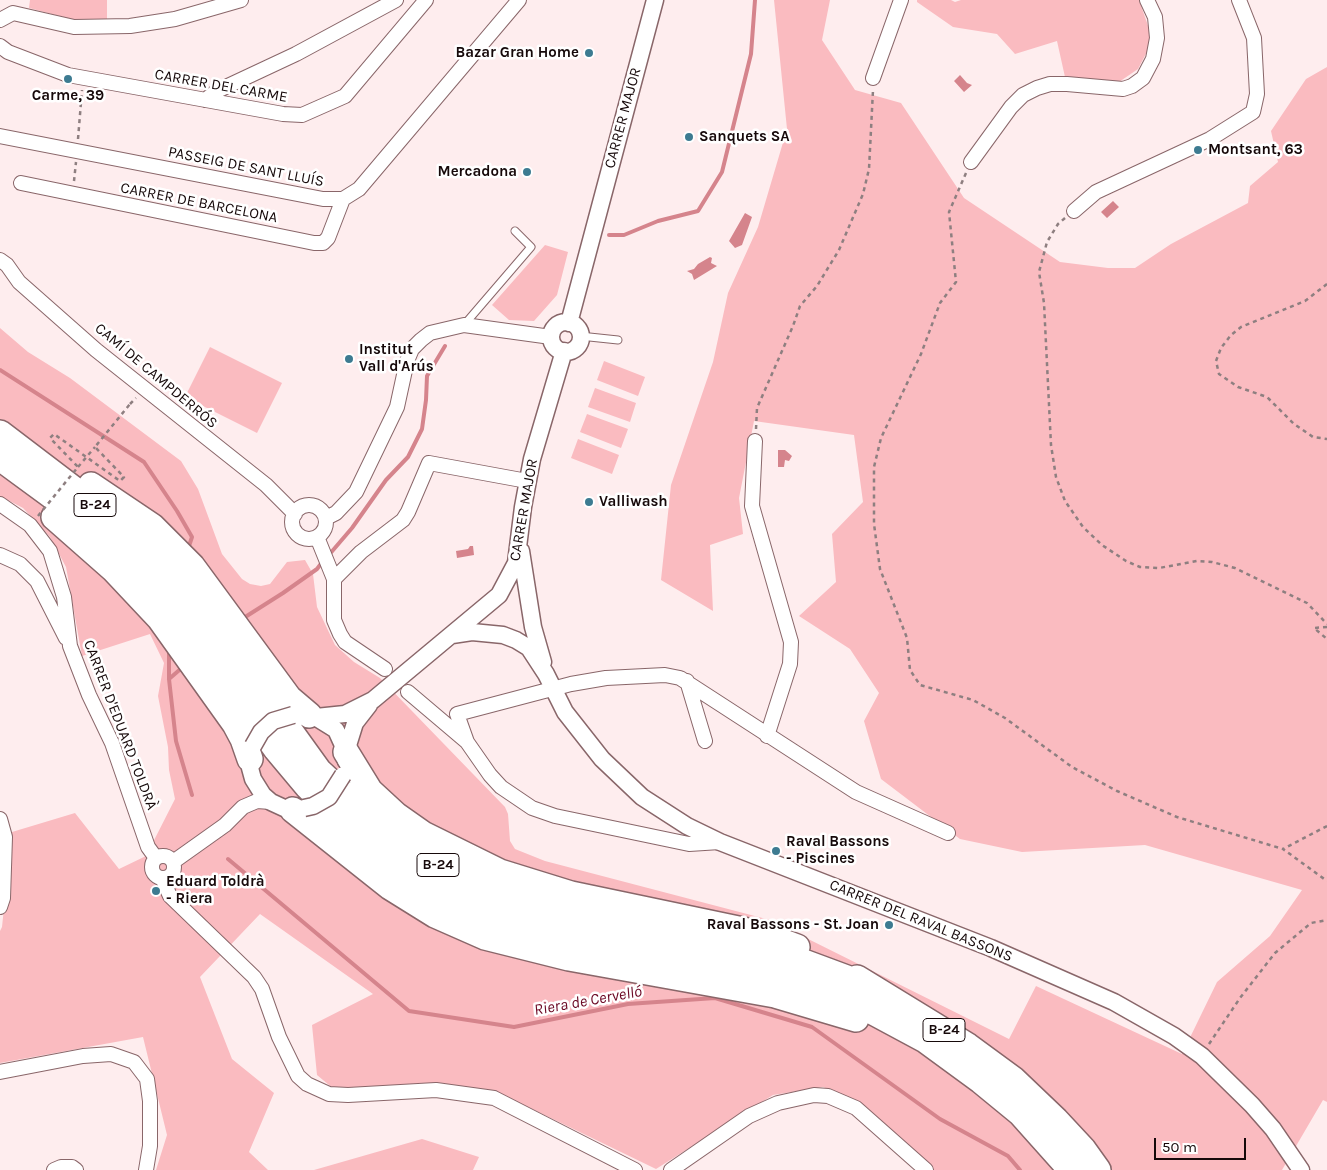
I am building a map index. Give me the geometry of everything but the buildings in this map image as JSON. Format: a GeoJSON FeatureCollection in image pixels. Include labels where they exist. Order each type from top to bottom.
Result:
{"type":"FeatureCollection","features":[{"type":"Feature","properties":{"kind":"highway","name":"B-24"},"geometry":{"type":"LineString","coordinates":[[0,434],[10,453],[129,560],[180,613],[276,749],[307,786],[357,835],[395,865],[442,893],[535,930],[749,972],[827,991],[871,1011],[925,1040],[981,1081],[1020,1113],[1071,1170]]}},
{"type":"Feature","properties":{"kind":"highway","name":"B-24"},"geometry":{"type":"LineString","coordinates":[[10,453],[149,550],[196,600],[319,771],[390,837],[410,850],[482,888],[510,899],[578,916],[801,961],[871,987],[960,1040],[1013,1079],[1062,1128],[1098,1170]]}},
{"type":"Feature","properties":{"kind":"highway"},"geometry":{"type":"LineString","coordinates":[[10,453],[95,487],[152,526],[192,566],[289,698],[306,716]]}},
{"type":"Feature","properties":{"kind":"highway"},"geometry":{"type":"LineString","coordinates":[[0,472],[112,569],[160,620],[235,724],[252,761]]}},
{"type":"Feature","properties":{"kind":"highway"},"geometry":{"type":"LineString","coordinates":[[345,763],[370,792],[396,816],[423,834],[500,872],[571,894],[762,934],[823,958],[871,987]]}},
{"type":"Feature","properties":{"kind":"highway"},"geometry":{"type":"LineString","coordinates":[[289,807],[390,887],[435,915],[486,937],[569,958],[775,994],[925,1040]]}},
{"type":"Feature","properties":{"kind":"street"},"geometry":{"type":"LineString","coordinates":[[0,20],[13,13],[74,27],[130,26],[175,19],[241,0]]}},
{"type":"Feature","properties":{"kind":"street"},"geometry":{"type":"LineString","coordinates":[[205,100],[217,90],[296,54],[396,0]]}},
{"type":"Feature","properties":{"kind":"street","name":"CARRER DEL CARME"},"geometry":{"type":"LineString","coordinates":[[0,46],[8,52],[68,75],[283,114],[302,115],[345,96],[426,0]]}},
{"type":"Feature","properties":{"kind":"street"},"geometry":{"type":"LineString","coordinates":[[343,199],[359,189],[519,0]]}},
{"type":"Feature","properties":{"kind":"street","name":"CARRER MAJOR"},"geometry":{"type":"LineString","coordinates":[[569,323],[655,0]]}},
{"type":"Feature","properties":{"kind":"street"},"geometry":{"type":"LineString","coordinates":[[873,78],[901,0]]}},
{"type":"Feature","properties":{"kind":"street"},"geometry":{"type":"LineString","coordinates":[[970,162],[1011,107],[1024,95],[1037,88],[1050,84],[1067,84],[1123,88],[1132,86],[1143,78],[1153,59],[1157,38],[1154,18],[1147,0]]}},
{"type":"Feature","properties":{"kind":"street"},"geometry":{"type":"LineString","coordinates":[[1074,211],[1096,192],[1210,139],[1253,112],[1257,94],[1254,38],[1239,0]]}},
{"type":"Feature","properties":{"kind":"street","name":"PASSEIG DE SANT LLUÍS"},"geometry":{"type":"LineString","coordinates":[[0,136],[323,199],[343,199]]}},
{"type":"Feature","properties":{"kind":"street","name":"CARRER DE BARCELONA"},"geometry":{"type":"LineString","coordinates":[[21,183],[314,243],[323,243],[328,238],[343,199]]}},
{"type":"Feature","properties":{"kind":"street","name":"CAMÍ DE CAMPDERRÓS"},"geometry":{"type":"LineString","coordinates":[[0,260],[19,282],[96,350],[266,485],[295,514]]}},
{"type":"Feature","properties":{"kind":"street"},"geometry":{"type":"LineString","coordinates":[[569,323],[577,327],[580,336],[573,350],[564,351],[554,347],[551,337],[555,326],[569,323]]}},
{"type":"Feature","properties":{"kind":"street"},"geometry":{"type":"LineString","coordinates":[[326,518],[336,513],[356,492],[397,407],[407,361],[412,349],[430,333],[464,325],[551,337]]}},
{"type":"Feature","properties":{"kind":"street","name":"CARRER MAJOR"},"geometry":{"type":"LineString","coordinates":[[345,763],[355,723],[373,700],[500,595],[511,576],[520,544],[527,481],[564,351]]}},
{"type":"Feature","properties":{"kind":"street"},"geometry":{"type":"LineString","coordinates":[[755,441],[752,506],[790,642],[790,664],[767,736]]}},
{"type":"Feature","properties":{"kind":"street"},"geometry":{"type":"LineString","coordinates":[[332,576],[403,520],[429,463],[527,481]]}},
{"type":"Feature","properties":{"kind":"street","name":"CARRER D'EDUARD TOLDRÀ"},"geometry":{"type":"LineString","coordinates":[[0,504],[30,525],[50,551],[64,597],[70,646],[89,695],[115,752],[148,847],[156,858]]}},
{"type":"Feature","properties":{"kind":"street"},"geometry":{"type":"LineString","coordinates":[[319,542],[300,536],[293,524],[295,514],[302,507],[314,506],[323,512],[326,518],[319,542],[332,576],[334,620],[340,634],[345,642],[385,669]]}},
{"type":"Feature","properties":{"kind":"street"},"geometry":{"type":"LineString","coordinates":[[520,544],[533,627],[549,681]]}},
{"type":"Feature","properties":{"kind":"street"},"geometry":{"type":"LineString","coordinates":[[0,555],[20,564],[37,581],[70,646]]}},
{"type":"Feature","properties":{"kind":"street"},"geometry":{"type":"LineString","coordinates":[[452,635],[482,632],[510,637],[529,648],[549,681]]}},
{"type":"Feature","properties":{"kind":"street"},"geometry":{"type":"LineString","coordinates":[[467,742],[457,714],[549,681],[664,675],[687,681],[767,736],[856,792],[948,833]]}},
{"type":"Feature","properties":{"kind":"street","name":"CARRER DEL RAVAL BASSONS"},"geometry":{"type":"LineString","coordinates":[[549,681],[565,712],[585,739],[620,778],[666,814],[720,842],[991,948],[1092,992],[1139,1015],[1202,1056],[1252,1105],[1273,1129],[1300,1170]]}},
{"type":"Feature","properties":{"kind":"street"},"geometry":{"type":"LineString","coordinates":[[687,681],[705,741]]}},
{"type":"Feature","properties":{"kind":"street"},"geometry":{"type":"LineString","coordinates":[[408,692],[467,742],[490,775],[513,797],[532,808],[555,816],[689,844],[720,842]]}},
{"type":"Feature","properties":{"kind":"street","name":"CARRER MAJOR"},"geometry":{"type":"LineString","coordinates":[[306,716],[345,714],[373,700]]}},
{"type":"Feature","properties":{"kind":"street"},"geometry":{"type":"LineString","coordinates":[[162,878],[172,874],[173,862],[224,825],[250,803],[261,801],[289,807],[313,806],[329,796],[345,763],[336,730],[306,716],[273,721],[261,732],[236,813]]}},
{"type":"Feature","properties":{"kind":"street"},"geometry":{"type":"LineString","coordinates":[[252,761],[263,795],[289,807]]}},
{"type":"Feature","properties":{"kind":"street"},"geometry":{"type":"LineString","coordinates":[[0,819],[5,837],[3,898],[0,907]]}},
{"type":"Feature","properties":{"kind":"street"},"geometry":{"type":"LineString","coordinates":[[173,862],[164,856],[156,858],[152,864],[152,871],[162,878],[170,896],[254,977],[262,989],[279,1036],[298,1076],[307,1084],[330,1094],[348,1095],[423,1089],[462,1092],[494,1098],[635,1170]]}},
{"type":"Feature","properties":{"kind":"street"},"geometry":{"type":"LineString","coordinates":[[0,1072],[83,1056],[111,1054],[134,1062],[147,1079],[150,1101],[150,1146],[146,1170]]}},
{"type":"Feature","properties":{"kind":"street"},"geometry":{"type":"LineString","coordinates":[[671,1170],[749,1116],[778,1103],[814,1095],[828,1096],[856,1108],[926,1170]]}},
{"type":"Feature","properties":{"kind":"street"},"geometry":{"type":"LineString","coordinates":[[54,1170],[61,1167],[72,1167],[76,1170]]}},
{"type":"Feature","properties":{"kind":"lane"},"geometry":{"type":"LineString","coordinates":[[464,325],[531,247],[515,231]]}},
{"type":"Feature","properties":{"kind":"lane"},"geometry":{"type":"LineString","coordinates":[[580,336],[618,340]]}},
{"type":"Feature","properties":{"kind":"path"},"geometry":{"type":"LineString","coordinates":[[72,194],[83,78]]}},
{"type":"Feature","properties":{"kind":"path"},"geometry":{"type":"LineString","coordinates":[[755,441],[756,408],[800,306],[816,286],[839,250],[863,194],[869,169],[873,118],[873,78]]}},
{"type":"Feature","properties":{"kind":"path"},"geometry":{"type":"LineString","coordinates":[[970,162],[949,212],[956,282],[940,303],[921,354],[881,438],[874,467],[874,524],[880,569],[907,638],[910,670],[920,685],[973,700],[1005,718],[1072,767],[1117,791],[1177,816],[1283,849],[1327,881]]}},
{"type":"Feature","properties":{"kind":"path"},"geometry":{"type":"LineString","coordinates":[[1074,211],[1058,224],[1046,242],[1039,272],[1044,303],[1051,445],[1056,477],[1066,501],[1083,527],[1102,545],[1126,561],[1140,567],[1159,568],[1197,561],[1212,562],[1235,568],[1307,603],[1327,626]]}},
{"type":"Feature","properties":{"kind":"path"},"geometry":{"type":"LineString","coordinates":[[1327,284],[1305,301],[1241,327],[1220,348],[1216,361],[1219,374],[1238,387],[1267,397],[1294,424],[1313,437],[1327,438]]}},
{"type":"Feature","properties":{"kind":"path"},"geometry":{"type":"LineString","coordinates":[[38,516],[130,404]]}},
{"type":"Feature","properties":{"kind":"path"},"geometry":{"type":"LineString","coordinates":[[78,467],[50,438],[54,434],[120,481],[124,477],[95,446]]}},
{"type":"Feature","properties":{"kind":"path"},"geometry":{"type":"LineString","coordinates":[[1327,626],[1314,628],[1327,639]]}},
{"type":"Feature","properties":{"kind":"path"},"geometry":{"type":"LineString","coordinates":[[1283,849],[1327,826]]}},
{"type":"Feature","properties":{"kind":"path"},"geometry":{"type":"LineString","coordinates":[[1202,1056],[1240,998],[1275,953],[1311,922],[1327,920]]}},
{"type":"Feature","properties":{"kind":"shaded area"},"geometry":{"type":"Polygon","coordinates":[[[30,0],[107,0],[107,20],[71,19],[29,8],[30,0]]]}},
{"type":"Feature","properties":{"kind":"shaded area"},"geometry":{"type":"Polygon","coordinates":[[[774,0],[830,0],[822,40],[855,90],[901,103],[964,198],[1060,262],[1108,268],[1135,268],[1171,244],[1248,203],[1250,186],[1278,162],[1271,131],[1306,79],[1327,67],[1327,1102],[1323,1100],[1282,1170],[934,1170],[908,1144],[856,1101],[823,1087],[773,1095],[656,1169],[495,1091],[441,1083],[335,1090],[317,1075],[312,1025],[373,994],[260,914],[200,977],[232,1059],[274,1093],[249,1152],[268,1170],[156,1170],[167,1135],[143,1037],[0,1063],[0,931],[2,927],[12,832],[75,813],[119,869],[146,856],[175,799],[169,770],[168,747],[158,696],[164,663],[150,634],[82,656],[66,567],[50,537],[23,508],[0,496],[0,328],[28,352],[70,378],[181,461],[198,489],[222,554],[242,579],[250,584],[261,586],[270,584],[287,562],[305,560],[313,574],[317,607],[335,645],[354,662],[380,678],[505,807],[508,814],[510,841],[515,849],[545,861],[770,920],[1009,1039],[1036,986],[1182,1054],[1217,982],[1270,936],[1302,890],[1145,845],[1022,852],[960,839],[881,779],[864,721],[879,693],[850,649],[799,616],[836,582],[832,534],[863,502],[854,435],[754,421],[739,498],[743,534],[710,545],[713,611],[661,580],[671,485],[713,362],[728,293],[758,227],[787,129],[774,0]]]}},
{"type":"Feature","properties":{"kind":"shaded area"},"geometry":{"type":"Polygon","coordinates":[[[917,0],[951,0],[955,2],[961,0],[1139,0],[1153,40],[1138,69],[1119,82],[1065,77],[1057,41],[1015,54],[997,34],[953,27],[917,2],[917,0]]]}},
{"type":"Feature","properties":{"kind":"shaded area"},"geometry":{"type":"Polygon","coordinates":[[[960,75],[967,83],[972,85],[964,92],[954,81],[960,75]]]}},
{"type":"Feature","properties":{"kind":"shaded area"},"geometry":{"type":"Polygon","coordinates":[[[1113,201],[1119,207],[1107,218],[1101,212],[1113,201]]]}},
{"type":"Feature","properties":{"kind":"shaded area"},"geometry":{"type":"Polygon","coordinates":[[[745,213],[752,217],[742,245],[735,248],[729,241],[745,213]]]}},
{"type":"Feature","properties":{"kind":"shaded area"},"geometry":{"type":"Polygon","coordinates":[[[545,245],[568,252],[557,295],[534,321],[509,320],[492,305],[545,245]]]}},
{"type":"Feature","properties":{"kind":"shaded area"},"geometry":{"type":"Polygon","coordinates":[[[710,257],[712,258],[711,263],[717,266],[694,280],[692,274],[687,271],[694,269],[698,264],[710,257]]]}},
{"type":"Feature","properties":{"kind":"shaded area"},"geometry":{"type":"Polygon","coordinates":[[[210,347],[282,383],[257,433],[185,397],[210,347]]]}},
{"type":"Feature","properties":{"kind":"shaded area"},"geometry":{"type":"Polygon","coordinates":[[[604,361],[645,377],[638,396],[597,380],[604,361]]]}},
{"type":"Feature","properties":{"kind":"shaded area"},"geometry":{"type":"Polygon","coordinates":[[[595,388],[636,403],[630,422],[588,407],[595,388]]]}},
{"type":"Feature","properties":{"kind":"shaded area"},"geometry":{"type":"Polygon","coordinates":[[[587,414],[628,429],[621,448],[580,432],[587,414]]]}},
{"type":"Feature","properties":{"kind":"shaded area"},"geometry":{"type":"Polygon","coordinates":[[[578,439],[619,455],[612,474],[571,458],[578,439]]]}},
{"type":"Feature","properties":{"kind":"shaded area"},"geometry":{"type":"Polygon","coordinates":[[[778,450],[785,450],[792,456],[789,461],[785,460],[784,467],[778,467],[778,450]]]}},
{"type":"Feature","properties":{"kind":"shaded area"},"geometry":{"type":"Polygon","coordinates":[[[470,546],[473,546],[474,555],[457,558],[456,551],[468,549],[470,546]]]}},
{"type":"Feature","properties":{"kind":"shaded area"},"geometry":{"type":"Polygon","coordinates":[[[422,1139],[479,1157],[473,1170],[314,1170],[422,1139]]]}},
{"type":"Feature","properties":{"kind":"waterway","name":"Riera de Cervelló"},"geometry":{"type":"LineString","coordinates":[[609,235],[624,235],[658,221],[698,211],[722,172],[751,54],[755,0]]}},
{"type":"Feature","properties":{"kind":"waterway"},"geometry":{"type":"LineString","coordinates":[[328,556],[352,528],[386,480],[408,457],[422,429],[427,376],[445,346]]}},
{"type":"Feature","properties":{"kind":"waterway"},"geometry":{"type":"LineString","coordinates":[[0,370],[144,462],[192,537],[188,549]]}},
{"type":"Feature","properties":{"kind":"waterway"},"geometry":{"type":"LineString","coordinates":[[242,619],[317,569],[323,561]]}},
{"type":"Feature","properties":{"kind":"waterway"},"geometry":{"type":"LineString","coordinates":[[169,651],[169,679],[176,741],[192,795]]}},
{"type":"Feature","properties":{"kind":"waterway"},"geometry":{"type":"LineString","coordinates":[[169,679],[184,666]]}},
{"type":"Feature","properties":{"kind":"waterway","name":"Riera de Cervelló"},"geometry":{"type":"LineString","coordinates":[[228,859],[409,1011],[514,1027],[628,1004],[715,998],[812,1027],[940,1119],[1008,1156],[1020,1170]]}},
{"type":"Feature","properties":{"kind":"place","name":"Bazar Gran Home"},"geometry":{"type":"Point","coordinates":[589,53]}},
{"type":"Feature","properties":{"kind":"place","name":"Carme, 39"},"geometry":{"type":"Point","coordinates":[68,79]}},
{"type":"Feature","properties":{"kind":"place","name":"Sanquets SA"},"geometry":{"type":"Point","coordinates":[689,137]}},
{"type":"Feature","properties":{"kind":"place","name":"Montsant, 63"},"geometry":{"type":"Point","coordinates":[1198,150]}},
{"type":"Feature","properties":{"kind":"place","name":"Mercadona"},"geometry":{"type":"Point","coordinates":[527,172]}},
{"type":"Feature","properties":{"kind":"place","name":"Institut Vall d'Arús"},"geometry":{"type":"Point","coordinates":[349,359]}},
{"type":"Feature","properties":{"kind":"place","name":"Valliwash"},"geometry":{"type":"Point","coordinates":[589,502]}},
{"type":"Feature","properties":{"kind":"place","name":"Raval Bassons - Piscines"},"geometry":{"type":"Point","coordinates":[776,851]}},
{"type":"Feature","properties":{"kind":"place","name":"Eduard Toldrà - Riera"},"geometry":{"type":"Point","coordinates":[156,891]}},
{"type":"Feature","properties":{"kind":"place","name":"Raval Bassons - St. Joan"},"geometry":{"type":"Point","coordinates":[889,925]}}]}
